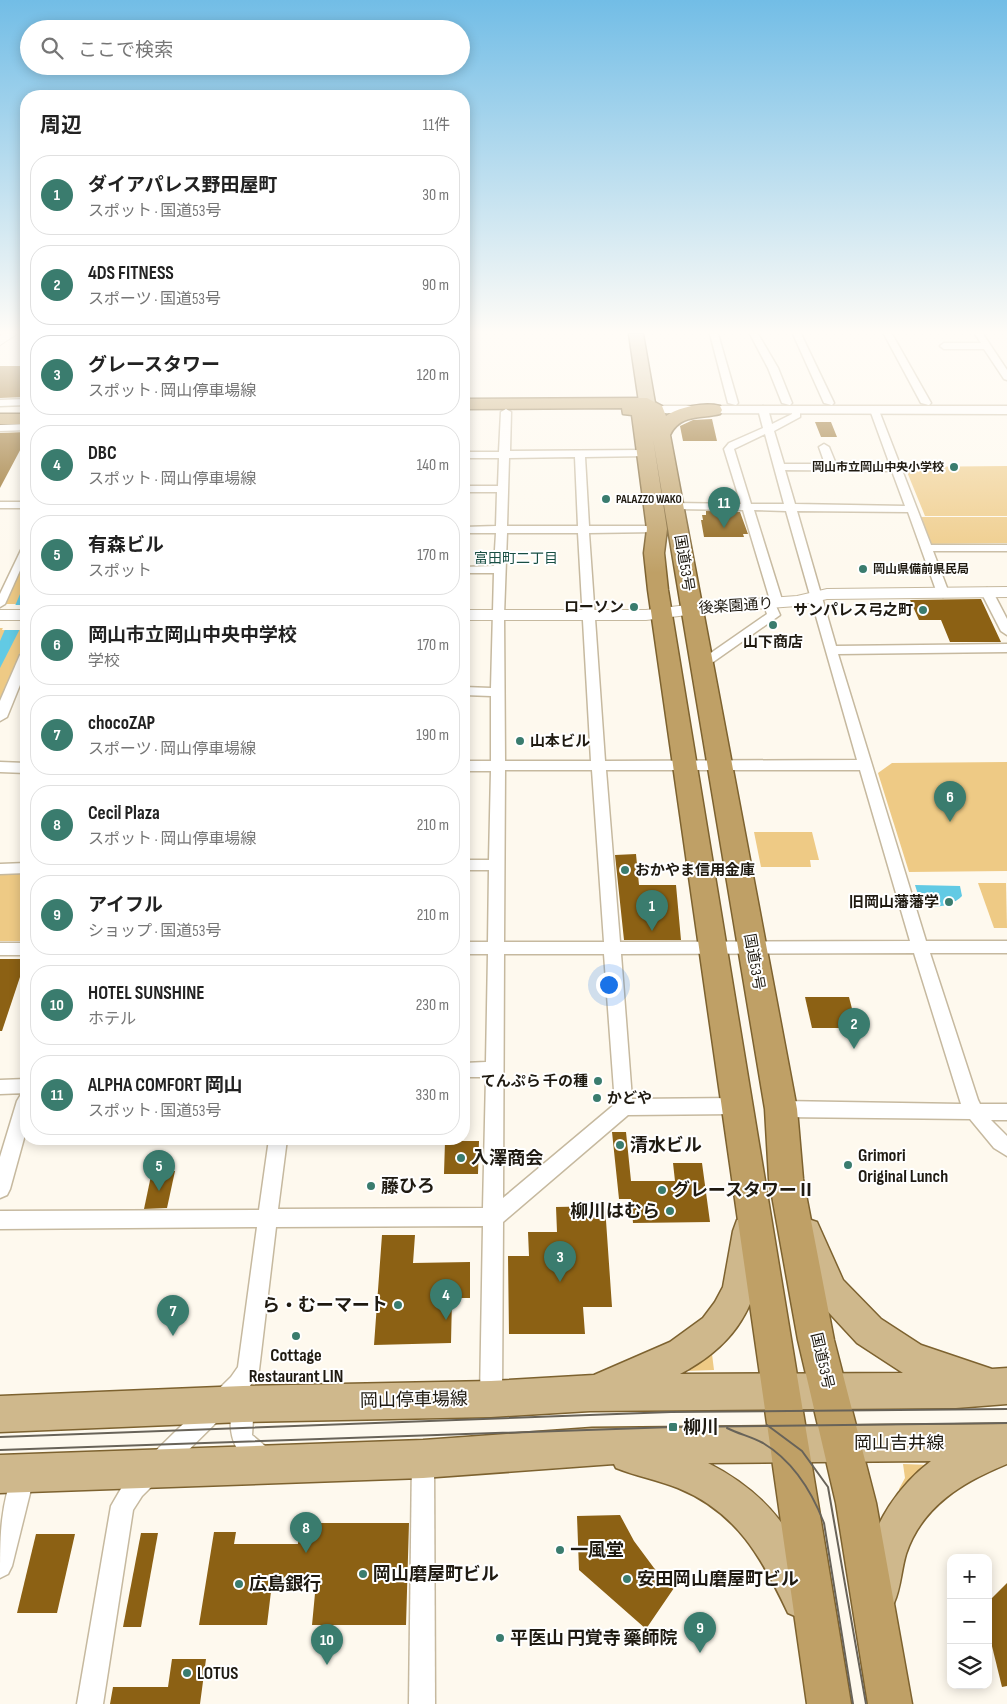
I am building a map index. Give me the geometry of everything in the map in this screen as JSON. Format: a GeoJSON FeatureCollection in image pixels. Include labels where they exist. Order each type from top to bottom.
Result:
{"type":"FeatureCollection","features":[{"type":"Feature","properties":{"kind":"highway"},"geometry":{"type":"LineString","coordinates":[[552,414],[664,426],[675,418],[697,414]]}},
{"type":"Feature","properties":{"kind":"highway"},"geometry":{"type":"LineString","coordinates":[[599,414],[649,424]]}},
{"type":"Feature","properties":{"kind":"highway"},"geometry":{"type":"LineString","coordinates":[[0,419],[20,419]]}},
{"type":"Feature","properties":{"kind":"highway","name":"国道53号"},"geometry":{"type":"LineString","coordinates":[[649,424],[675,506],[718,765],[781,1109],[786,1179],[816,1340],[856,1503],[890,1704]]}},
{"type":"Feature","properties":{"kind":"highway","name":"国道53号"},"geometry":{"type":"LineString","coordinates":[[649,424],[657,528],[654,553],[662,612],[684,766],[829,1704]]}},
{"type":"Feature","properties":{"kind":"main road"},"geometry":{"type":"LineString","coordinates":[[647,414],[649,424]]}},
{"type":"Feature","properties":{"kind":"main road"},"geometry":{"type":"LineString","coordinates":[[649,424],[691,414]]}},
{"type":"Feature","properties":{"kind":"main road"},"geometry":{"type":"LineString","coordinates":[[649,424],[698,414]]}},
{"type":"Feature","properties":{"kind":"main road"},"geometry":{"type":"LineString","coordinates":[[590,1393],[671,1362],[695,1348],[714,1332],[737,1297],[743,1277],[752,1203]]}},
{"type":"Feature","properties":{"kind":"main road"},"geometry":{"type":"LineString","coordinates":[[791,1203],[832,1291],[858,1321],[912,1359],[1000,1386]]}},
{"type":"Feature","properties":{"kind":"main road"},"geometry":{"type":"LineString","coordinates":[[828,1391],[956,1390],[1000,1386]]}},
{"type":"Feature","properties":{"kind":"main road","name":"岡山停車場線"},"geometry":{"type":"LineString","coordinates":[[0,1414],[237,1393],[491,1399],[590,1393],[828,1391]]}},
{"type":"Feature","properties":{"kind":"main road"},"geometry":{"type":"LineString","coordinates":[[12,1474],[423,1459],[592,1446],[790,1444]]}},
{"type":"Feature","properties":{"kind":"main road","name":"岡山吉井線"},"geometry":{"type":"LineString","coordinates":[[790,1444],[1007,1444]]}},
{"type":"Feature","properties":{"kind":"main road"},"geometry":{"type":"LineString","coordinates":[[878,1633],[881,1568],[893,1537],[907,1512],[943,1475],[1007,1444]]}},
{"type":"Feature","properties":{"kind":"main road"},"geometry":{"type":"LineString","coordinates":[[592,1446],[660,1462],[704,1479],[736,1503],[764,1528],[790,1572],[819,1636]]}},
{"type":"Feature","properties":{"kind":"street"},"geometry":{"type":"LineString","coordinates":[[491,1399],[498,766],[496,692],[506,414]]}},
{"type":"Feature","properties":{"kind":"street"},"geometry":{"type":"LineString","coordinates":[[764,414],[831,650],[920,948],[973,1112],[1007,1148]]}},
{"type":"Feature","properties":{"kind":"street"},"geometry":{"type":"LineString","coordinates":[[701,664],[716,656],[774,615],[773,603],[730,449],[733,445],[768,430],[797,415],[796,414]]}},
{"type":"Feature","properties":{"kind":"street"},"geometry":{"type":"LineString","coordinates":[[876,414],[943,593]]}},
{"type":"Feature","properties":{"kind":"street"},"geometry":{"type":"LineString","coordinates":[[470,455],[580,454],[649,424]]}},
{"type":"Feature","properties":{"kind":"street"},"geometry":{"type":"LineString","coordinates":[[0,428],[20,428]]}},
{"type":"Feature","properties":{"kind":"street"},"geometry":{"type":"LineString","coordinates":[[824,447],[832,468]]}},
{"type":"Feature","properties":{"kind":"street"},"geometry":{"type":"LineString","coordinates":[[580,454],[582,528],[597,766],[613,948],[624,1107]]}},
{"type":"Feature","properties":{"kind":"street"},"geometry":{"type":"LineString","coordinates":[[779,467],[897,468]]}},
{"type":"Feature","properties":{"kind":"street"},"geometry":{"type":"LineString","coordinates":[[470,489],[504,489]]}},
{"type":"Feature","properties":{"kind":"street"},"geometry":{"type":"LineString","coordinates":[[0,505],[20,505]]}},
{"type":"Feature","properties":{"kind":"street"},"geometry":{"type":"LineString","coordinates":[[675,506],[912,509]]}},
{"type":"Feature","properties":{"kind":"street"},"geometry":{"type":"LineString","coordinates":[[470,530],[657,528]]}},
{"type":"Feature","properties":{"kind":"street"},"geometry":{"type":"LineString","coordinates":[[927,548],[1007,548]]}},
{"type":"Feature","properties":{"kind":"street"},"geometry":{"type":"LineString","coordinates":[[20,564],[2,611],[20,614]]}},
{"type":"Feature","properties":{"kind":"street"},"geometry":{"type":"LineString","coordinates":[[470,570],[501,570]]}},
{"type":"Feature","properties":{"kind":"street"},"geometry":{"type":"LineString","coordinates":[[987,592],[1007,631]]}},
{"type":"Feature","properties":{"kind":"street","name":"後楽園通り"},"geometry":{"type":"LineString","coordinates":[[470,615],[646,615],[692,609],[773,603],[827,594],[1007,592]]}},
{"type":"Feature","properties":{"kind":"street"},"geometry":{"type":"LineString","coordinates":[[831,650],[1007,648]]}},
{"type":"Feature","properties":{"kind":"street"},"geometry":{"type":"LineString","coordinates":[[0,717],[20,687]]}},
{"type":"Feature","properties":{"kind":"street"},"geometry":{"type":"LineString","coordinates":[[470,691],[496,692]]}},
{"type":"Feature","properties":{"kind":"street"},"geometry":{"type":"LineString","coordinates":[[470,766],[866,764]]}},
{"type":"Feature","properties":{"kind":"street"},"geometry":{"type":"LineString","coordinates":[[0,767],[20,768]]}},
{"type":"Feature","properties":{"kind":"street"},"geometry":{"type":"LineString","coordinates":[[470,865],[497,865]]}},
{"type":"Feature","properties":{"kind":"street"},"geometry":{"type":"LineString","coordinates":[[0,869],[20,868]]}},
{"type":"Feature","properties":{"kind":"street"},"geometry":{"type":"LineString","coordinates":[[470,948],[1007,947]]}},
{"type":"Feature","properties":{"kind":"street"},"geometry":{"type":"LineString","coordinates":[[0,949],[20,949]]}},
{"type":"Feature","properties":{"kind":"street"},"geometry":{"type":"LineString","coordinates":[[470,1070],[495,1070]]}},
{"type":"Feature","properties":{"kind":"street"},"geometry":{"type":"LineString","coordinates":[[0,1086],[20,1086]]}},
{"type":"Feature","properties":{"kind":"street"},"geometry":{"type":"LineString","coordinates":[[0,1220],[267,1220],[494,1217],[624,1107],[737,1106]]}},
{"type":"Feature","properties":{"kind":"street"},"geometry":{"type":"LineString","coordinates":[[781,1109],[1007,1112]]}},
{"type":"Feature","properties":{"kind":"street"},"geometry":{"type":"LineString","coordinates":[[0,1189],[20,1121]]}},
{"type":"Feature","properties":{"kind":"street"},"geometry":{"type":"LineString","coordinates":[[273,1464],[254,1454],[242,1442],[237,1393],[267,1220],[277,1145]]}},
{"type":"Feature","properties":{"kind":"street"},"geometry":{"type":"LineString","coordinates":[[90,1704],[122,1506],[134,1488],[237,1393]]}},
{"type":"Feature","properties":{"kind":"street"},"geometry":{"type":"LineString","coordinates":[[422,1704],[423,1459]]}},
{"type":"Feature","properties":{"kind":"street"},"geometry":{"type":"LineString","coordinates":[[0,1566],[12,1474]]}},
{"type":"Feature","properties":{"kind":"shaded area"},"geometry":{"type":"Polygon","coordinates":[[[1007,466],[1007,516],[925,516],[905,467],[1007,466]]]}},
{"type":"Feature","properties":{"kind":"shaded area"},"geometry":{"type":"Polygon","coordinates":[[[920,517],[1007,517],[1007,543],[930,544],[920,517]]]}},
{"type":"Feature","properties":{"kind":"shaded area"},"geometry":{"type":"Polygon","coordinates":[[[20,571],[20,604],[5,604],[20,571]]]}},
{"type":"Feature","properties":{"kind":"shaded area"},"geometry":{"type":"Polygon","coordinates":[[[0,628],[20,628],[20,653],[0,699],[0,628]]]}},
{"type":"Feature","properties":{"kind":"shaded area"},"geometry":{"type":"Polygon","coordinates":[[[1007,762],[1007,871],[909,872],[878,773],[892,763],[1007,762]]]}},
{"type":"Feature","properties":{"kind":"shaded area"},"geometry":{"type":"Polygon","coordinates":[[[754,832],[812,832],[819,860],[810,860],[811,867],[761,867],[754,832]]]}},
{"type":"Feature","properties":{"kind":"shaded area"},"geometry":{"type":"Polygon","coordinates":[[[0,872],[20,872],[20,941],[0,941],[0,872]]]}},
{"type":"Feature","properties":{"kind":"shaded area"},"geometry":{"type":"Polygon","coordinates":[[[978,883],[1006,883],[1007,928],[994,928],[978,883]]]}},
{"type":"Feature","properties":{"kind":"shaded area"},"geometry":{"type":"Polygon","coordinates":[[[711,1348],[714,1351],[712,1354],[714,1370],[686,1371],[685,1366],[711,1348]]]}},
{"type":"Feature","properties":{"kind":"shaded area"},"geometry":{"type":"Polygon","coordinates":[[[903,1464],[931,1465],[900,1496],[899,1489],[905,1478],[903,1464]]]}},
{"type":"Feature","properties":{"kind":"water"},"geometry":{"type":"Polygon","coordinates":[[[20,594],[20,629],[0,668],[0,641],[20,594]]]}},
{"type":"Feature","properties":{"kind":"water"},"geometry":{"type":"Polygon","coordinates":[[[915,885],[960,886],[962,896],[949,904],[927,906],[921,904],[915,885]]]}},
{"type":"Feature","properties":{"kind":"pier"},"geometry":{"type":"Polygon","coordinates":[[[13,605],[20,605],[20,630],[2,630],[13,605]]]}},
{"type":"Feature","properties":{"kind":"building"},"geometry":{"type":"Polygon","coordinates":[[[712,419],[717,441],[683,441],[680,426],[693,420],[712,419]]]}},
{"type":"Feature","properties":{"kind":"building"},"geometry":{"type":"Polygon","coordinates":[[[815,422],[831,422],[837,437],[821,437],[815,422]]]}},
{"type":"Feature","properties":{"kind":"building"},"geometry":{"type":"Polygon","coordinates":[[[20,432],[20,450],[0,488],[0,433],[20,432]]]}},
{"type":"Feature","properties":{"kind":"building"},"geometry":{"type":"Polygon","coordinates":[[[706,511],[740,512],[748,534],[743,534],[744,537],[704,537],[701,520],[703,520],[702,515],[706,515],[706,511]]]}},
{"type":"Feature","properties":{"kind":"building"},"geometry":{"type":"Polygon","coordinates":[[[981,599],[1001,642],[950,642],[941,620],[919,620],[910,600],[981,599]]]}},
{"type":"Feature","properties":{"kind":"building"},"geometry":{"type":"Polygon","coordinates":[[[636,854],[639,885],[676,885],[681,940],[624,940],[615,855],[636,854]]]}},
{"type":"Feature","properties":{"kind":"building"},"geometry":{"type":"Polygon","coordinates":[[[0,959],[20,959],[20,977],[2,1031],[0,1031],[0,959]]]}},
{"type":"Feature","properties":{"kind":"building"},"geometry":{"type":"Polygon","coordinates":[[[805,997],[849,997],[857,1028],[812,1028],[805,997]]]}},
{"type":"Feature","properties":{"kind":"building","name":"グレースタワーⅡ"},"geometry":{"type":"Polygon","coordinates":[[[612,1132],[626,1132],[631,1181],[675,1181],[673,1163],[702,1163],[710,1222],[633,1223],[631,1199],[619,1199],[612,1132]]]}},
{"type":"Feature","properties":{"kind":"building","name":"入澤商会"},"geometry":{"type":"Polygon","coordinates":[[[470,1141],[479,1141],[478,1174],[444,1174],[445,1145],[470,1145],[470,1141]]]}},
{"type":"Feature","properties":{"kind":"building"},"geometry":{"type":"Polygon","coordinates":[[[152,1171],[175,1171],[167,1208],[144,1209],[152,1171]]]}},
{"type":"Feature","properties":{"kind":"building"},"geometry":{"type":"Polygon","coordinates":[[[605,1206],[612,1307],[583,1307],[585,1334],[509,1334],[508,1256],[529,1256],[528,1232],[557,1232],[556,1207],[605,1206]]]}},
{"type":"Feature","properties":{"kind":"building"},"geometry":{"type":"Polygon","coordinates":[[[382,1235],[415,1235],[413,1263],[470,1262],[470,1298],[452,1298],[451,1343],[374,1345],[382,1235]]]}},
{"type":"Feature","properties":{"kind":"building","name":"安田岡山磨屋町ビル"},"geometry":{"type":"Polygon","coordinates":[[[620,1515],[634,1541],[654,1568],[674,1588],[646,1629],[579,1570],[577,1516],[620,1515]]]}},
{"type":"Feature","properties":{"kind":"building"},"geometry":{"type":"Polygon","coordinates":[[[300,1523],[409,1523],[406,1625],[312,1625],[316,1583],[272,1583],[267,1625],[199,1625],[214,1532],[236,1532],[234,1544],[298,1544],[300,1523]]]}},
{"type":"Feature","properties":{"kind":"building"},"geometry":{"type":"Polygon","coordinates":[[[141,1533],[158,1533],[141,1627],[123,1627],[141,1533]]]}},
{"type":"Feature","properties":{"kind":"building"},"geometry":{"type":"Polygon","coordinates":[[[36,1534],[75,1534],[57,1613],[17,1613],[36,1534]]]}},
{"type":"Feature","properties":{"kind":"building"},"geometry":{"type":"Polygon","coordinates":[[[1007,1583],[1007,1686],[1002,1687],[992,1646],[992,1598],[1007,1583]]]}},
{"type":"Feature","properties":{"kind":"building","name":"LOTUS"},"geometry":{"type":"Polygon","coordinates":[[[172,1659],[206,1659],[200,1704],[110,1704],[113,1687],[168,1687],[172,1659]]]}},
{"type":"Feature","properties":{"kind":"tram line"},"geometry":{"type":"LineString","coordinates":[[0,1437],[671,1412],[1007,1409]]}},
{"type":"Feature","properties":{"kind":"tram line"},"geometry":{"type":"LineString","coordinates":[[768,1426],[1007,1423]]}},
{"type":"Feature","properties":{"kind":"tram line"},"geometry":{"type":"LineString","coordinates":[[0,1450],[673,1427],[768,1426]]}},
{"type":"Feature","properties":{"kind":"tram line"},"geometry":{"type":"LineString","coordinates":[[768,1426],[802,1451],[828,1487],[866,1704]]}},
{"type":"Feature","properties":{"kind":"tram line"},"geometry":{"type":"LineString","coordinates":[[727,1428],[763,1443],[774,1450],[792,1468],[814,1500],[824,1523],[853,1704]]}},
{"type":"Feature","properties":{"kind":"place","name":"岡山市立岡山中央小学校"},"geometry":{"type":"Point","coordinates":[954,467]}},
{"type":"Feature","properties":{"kind":"place","name":"PALAZZO WAKO"},"geometry":{"type":"Point","coordinates":[606,499]}},
{"type":"Feature","properties":{"kind":"place","name":"ALPHA COMFORT 岡山"},"geometry":{"type":"Point","coordinates":[724,528]}},
{"type":"Feature","properties":{"kind":"place","name":"岡山県備前県民局"},"geometry":{"type":"Point","coordinates":[863,569]}},
{"type":"Feature","properties":{"kind":"place","name":"ローソン"},"geometry":{"type":"Point","coordinates":[634,607]}},
{"type":"Feature","properties":{"kind":"place","name":"サンパレス弓之町"},"geometry":{"type":"Point","coordinates":[923,610]}},
{"type":"Feature","properties":{"kind":"place","name":"山下商店"},"geometry":{"type":"Point","coordinates":[773,625]}},
{"type":"Feature","properties":{"kind":"place","name":"山本ビル"},"geometry":{"type":"Point","coordinates":[520,741]}},
{"type":"Feature","properties":{"kind":"place","name":"岡山市立岡山中央中学校"},"geometry":{"type":"Point","coordinates":[950,822]}},
{"type":"Feature","properties":{"kind":"place","name":"おかやま信用金庫"},"geometry":{"type":"Point","coordinates":[625,870]}},
{"type":"Feature","properties":{"kind":"place","name":"旧岡山藩藩学"},"geometry":{"type":"Point","coordinates":[949,902]}},
{"type":"Feature","properties":{"kind":"place","name":"ダイアパレス野田屋町"},"geometry":{"type":"Point","coordinates":[652,931]}},
{"type":"Feature","properties":{"kind":"place","name":"4DS FITNESS"},"geometry":{"type":"Point","coordinates":[854,1049]}},
{"type":"Feature","properties":{"kind":"place","name":"てんぷら 千の種"},"geometry":{"type":"Point","coordinates":[598,1081]}},
{"type":"Feature","properties":{"kind":"place","name":"かどや"},"geometry":{"type":"Point","coordinates":[597,1098]}},
{"type":"Feature","properties":{"kind":"place","name":"清水ビル"},"geometry":{"type":"Point","coordinates":[620,1145]}},
{"type":"Feature","properties":{"kind":"place","name":"入澤商会"},"geometry":{"type":"Point","coordinates":[461,1158]}},
{"type":"Feature","properties":{"kind":"place","name":"Grimori Original Lunch"},"geometry":{"type":"Point","coordinates":[848,1165]}},
{"type":"Feature","properties":{"kind":"place","name":"藤ひろ"},"geometry":{"type":"Point","coordinates":[371,1186]}},
{"type":"Feature","properties":{"kind":"place","name":"グレースタワーⅡ"},"geometry":{"type":"Point","coordinates":[662,1190]}},
{"type":"Feature","properties":{"kind":"place","name":"有森ビル"},"geometry":{"type":"Point","coordinates":[159,1191]}},
{"type":"Feature","properties":{"kind":"place","name":"柳川はむら"},"geometry":{"type":"Point","coordinates":[670,1211]}},
{"type":"Feature","properties":{"kind":"place","name":"グレースタワー"},"geometry":{"type":"Point","coordinates":[560,1282]}},
{"type":"Feature","properties":{"kind":"place","name":"ら・むーマート"},"geometry":{"type":"Point","coordinates":[398,1305]}},
{"type":"Feature","properties":{"kind":"place","name":"DBC"},"geometry":{"type":"Point","coordinates":[446,1320]}},
{"type":"Feature","properties":{"kind":"place","name":"chocoZAP"},"geometry":{"type":"Point","coordinates":[173,1336]}},
{"type":"Feature","properties":{"kind":"place","name":"Cottage Restaurant LIN"},"geometry":{"type":"Point","coordinates":[296,1336]}},
{"type":"Feature","properties":{"kind":"place","name":"柳川"},"geometry":{"type":"Point","coordinates":[673,1427]}},
{"type":"Feature","properties":{"kind":"place","name":"一風堂"},"geometry":{"type":"Point","coordinates":[560,1550]}},
{"type":"Feature","properties":{"kind":"place","name":"Cecil Plaza"},"geometry":{"type":"Point","coordinates":[306,1553]}},
{"type":"Feature","properties":{"kind":"place","name":"岡山磨屋町ビル"},"geometry":{"type":"Point","coordinates":[363,1574]}},
{"type":"Feature","properties":{"kind":"place","name":"安田岡山磨屋町ビル"},"geometry":{"type":"Point","coordinates":[627,1579]}},
{"type":"Feature","properties":{"kind":"place","name":"広島銀行"},"geometry":{"type":"Point","coordinates":[239,1584]}},
{"type":"Feature","properties":{"kind":"place","name":"平医山 円覚寺 藥師院"},"geometry":{"type":"Point","coordinates":[500,1638]}},
{"type":"Feature","properties":{"kind":"place","name":"アイフル"},"geometry":{"type":"Point","coordinates":[700,1653]}},
{"type":"Feature","properties":{"kind":"place","name":"HOTEL SUNSHINE"},"geometry":{"type":"Point","coordinates":[327,1665]}},
{"type":"Feature","properties":{"kind":"place","name":"LOTUS"},"geometry":{"type":"Point","coordinates":[187,1673]}},
{"type":"Feature","properties":{"kind":"district","name":"富田町二丁目"},"geometry":{"type":"Point","coordinates":[516,558]}}]}
